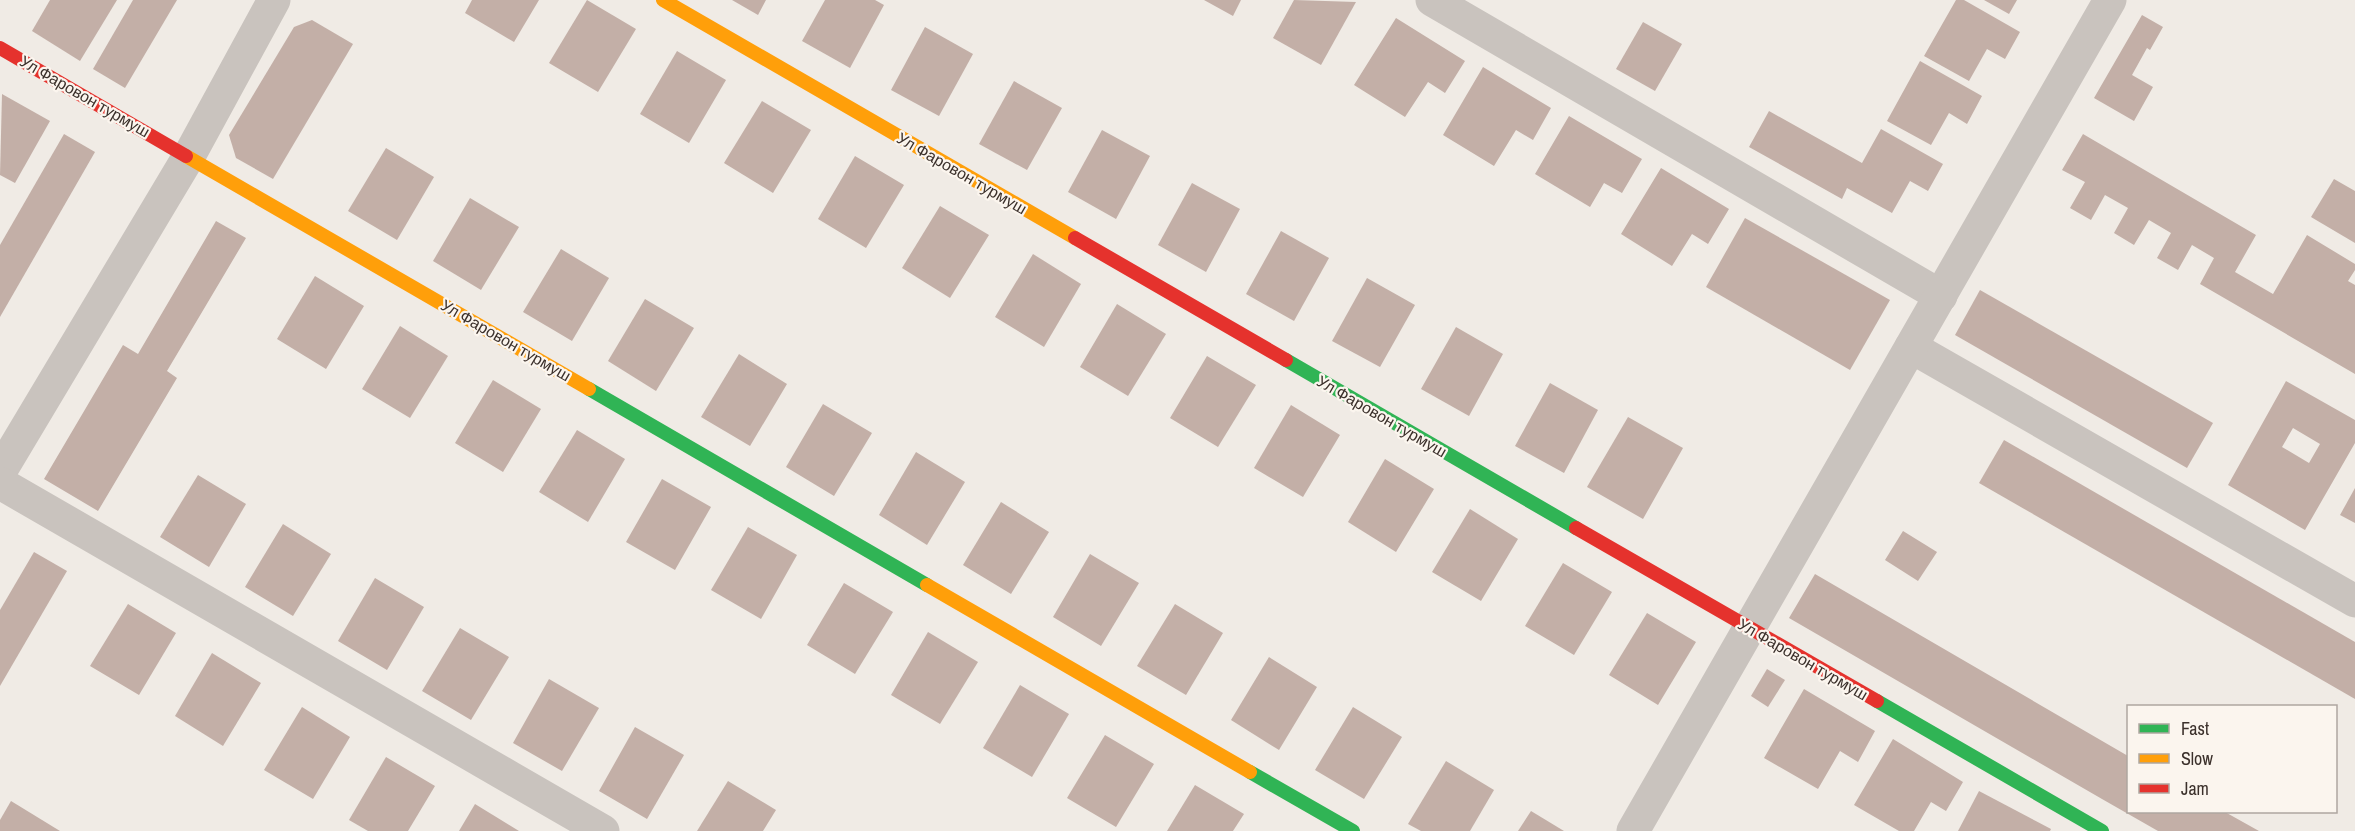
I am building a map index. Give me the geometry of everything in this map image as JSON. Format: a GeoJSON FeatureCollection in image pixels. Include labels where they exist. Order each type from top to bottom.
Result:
{"type":"FeatureCollection","features":[{"type":"Feature","properties":{"kind":"street"},"geometry":{"type":"LineString","coordinates":[[0,472],[189,156],[274,0]]}},
{"type":"Feature","properties":{"kind":"street","name":"Ул Фаровон турмуш"},"geometry":{"type":"LineString","coordinates":[[663,0],[2102,831]]}},
{"type":"Feature","properties":{"kind":"street"},"geometry":{"type":"LineString","coordinates":[[1432,0],[1941,296]]}},
{"type":"Feature","properties":{"kind":"street"},"geometry":{"type":"LineString","coordinates":[[1633,831],[2110,0]]}},
{"type":"Feature","properties":{"kind":"street","name":"Ул Фаровон турмуш"},"geometry":{"type":"LineString","coordinates":[[0,48],[1353,831]]}},
{"type":"Feature","properties":{"kind":"street"},"geometry":{"type":"LineString","coordinates":[[1911,347],[2355,601]]}},
{"type":"Feature","properties":{"kind":"street"},"geometry":{"type":"LineString","coordinates":[[0,483],[603,831]]}},
{"type":"Feature","properties":{"kind":"building"},"geometry":{"type":"Polygon","coordinates":[[[50,0],[117,0],[80,61],[32,31],[50,0]]]}},
{"type":"Feature","properties":{"kind":"building"},"geometry":{"type":"Polygon","coordinates":[[[133,0],[177,0],[125,88],[93,69],[133,0]]]}},
{"type":"Feature","properties":{"kind":"building"},"geometry":{"type":"Polygon","coordinates":[[[472,0],[539,0],[514,42],[465,13],[472,0]]]}},
{"type":"Feature","properties":{"kind":"building"},"geometry":{"type":"Polygon","coordinates":[[[587,0],[636,29],[598,92],[549,63],[587,0]]]}},
{"type":"Feature","properties":{"kind":"building"},"geometry":{"type":"Polygon","coordinates":[[[732,0],[766,0],[758,15],[732,0]]]}},
{"type":"Feature","properties":{"kind":"building"},"geometry":{"type":"Polygon","coordinates":[[[825,0],[875,0],[884,5],[850,68],[802,41],[825,0]]]}},
{"type":"Feature","properties":{"kind":"building"},"geometry":{"type":"Polygon","coordinates":[[[1204,0],[1241,0],[1233,16],[1204,0]]]}},
{"type":"Feature","properties":{"kind":"building"},"geometry":{"type":"Polygon","coordinates":[[[1294,0],[1356,2],[1321,65],[1273,38],[1294,0]]]}},
{"type":"Feature","properties":{"kind":"building"},"geometry":{"type":"Polygon","coordinates":[[[1956,0],[1964,0],[2020,32],[2005,59],[1987,49],[1969,81],[1924,56],[1956,0]]]}},
{"type":"Feature","properties":{"kind":"building"},"geometry":{"type":"Polygon","coordinates":[[[1984,0],[2017,0],[2009,14],[1984,0]]]}},
{"type":"Feature","properties":{"kind":"building"},"geometry":{"type":"Polygon","coordinates":[[[2142,15],[2163,27],[2150,50],[2147,48],[2132,75],[2153,87],[2134,121],[2094,98],[2142,15]]]}},
{"type":"Feature","properties":{"kind":"building"},"geometry":{"type":"Polygon","coordinates":[[[1396,18],[1465,61],[1445,93],[1428,82],[1405,117],[1354,85],[1396,18]]]}},
{"type":"Feature","properties":{"kind":"building"},"geometry":{"type":"Polygon","coordinates":[[[312,20],[353,44],[273,179],[236,158],[229,135],[294,27],[312,20]]]}},
{"type":"Feature","properties":{"kind":"building"},"geometry":{"type":"Polygon","coordinates":[[[1643,22],[1682,44],[1655,91],[1616,69],[1643,22]]]}},
{"type":"Feature","properties":{"kind":"building"},"geometry":{"type":"Polygon","coordinates":[[[925,27],[973,54],[939,116],[891,90],[925,27]]]}},
{"type":"Feature","properties":{"kind":"building"},"geometry":{"type":"Polygon","coordinates":[[[677,51],[726,80],[689,143],[640,114],[677,51]]]}},
{"type":"Feature","properties":{"kind":"building"},"geometry":{"type":"Polygon","coordinates":[[[1920,61],[1982,96],[1967,124],[1949,113],[1931,145],[1887,121],[1920,61]]]}},
{"type":"Feature","properties":{"kind":"building"},"geometry":{"type":"Polygon","coordinates":[[[1483,67],[1551,108],[1533,140],[1516,130],[1494,166],[1443,135],[1483,67]]]}},
{"type":"Feature","properties":{"kind":"building"},"geometry":{"type":"Polygon","coordinates":[[[1014,81],[1062,108],[1027,170],[979,144],[1014,81]]]}},
{"type":"Feature","properties":{"kind":"building"},"geometry":{"type":"Polygon","coordinates":[[[2,94],[50,121],[15,183],[0,175],[2,94]]]}},
{"type":"Feature","properties":{"kind":"building"},"geometry":{"type":"Polygon","coordinates":[[[762,101],[811,130],[773,193],[724,163],[762,101]]]}},
{"type":"Feature","properties":{"kind":"building"},"geometry":{"type":"Polygon","coordinates":[[[1769,111],[1862,163],[1881,129],[1943,164],[1928,191],[1910,181],[1892,213],[1847,188],[1842,199],[1749,147],[1769,111]]]}},
{"type":"Feature","properties":{"kind":"building"},"geometry":{"type":"Polygon","coordinates":[[[1569,116],[1642,159],[1622,193],[1604,183],[1590,207],[1535,174],[1569,116]]]}},
{"type":"Feature","properties":{"kind":"building"},"geometry":{"type":"Polygon","coordinates":[[[1102,130],[1150,156],[1116,219],[1068,192],[1102,130]]]}},
{"type":"Feature","properties":{"kind":"building"},"geometry":{"type":"Polygon","coordinates":[[[64,134],[95,152],[0,317],[0,245],[64,134]]]}},
{"type":"Feature","properties":{"kind":"building"},"geometry":{"type":"Polygon","coordinates":[[[2083,134],[2256,235],[2235,272],[2273,294],[2307,235],[2355,264],[2355,270],[2348,281],[2355,285],[2355,374],[2200,284],[2214,258],[2192,245],[2178,270],[2157,258],[2171,233],[2149,220],[2134,245],[2114,233],[2128,208],[2105,195],[2091,220],[2070,208],[2085,182],[2062,170],[2083,134]]]}},
{"type":"Feature","properties":{"kind":"building"},"geometry":{"type":"Polygon","coordinates":[[[386,148],[434,177],[397,240],[348,211],[386,148]]]}},
{"type":"Feature","properties":{"kind":"building"},"geometry":{"type":"Polygon","coordinates":[[[855,156],[904,185],[866,248],[818,219],[855,156]]]}},
{"type":"Feature","properties":{"kind":"building"},"geometry":{"type":"Polygon","coordinates":[[[1661,168],[1729,209],[1708,244],[1692,234],[1672,266],[1621,234],[1661,168]]]}},
{"type":"Feature","properties":{"kind":"building"},"geometry":{"type":"Polygon","coordinates":[[[2334,179],[2355,191],[2355,243],[2311,217],[2334,179]]]}},
{"type":"Feature","properties":{"kind":"building"},"geometry":{"type":"Polygon","coordinates":[[[1192,183],[1240,209],[1206,272],[1158,245],[1192,183]]]}},
{"type":"Feature","properties":{"kind":"building"},"geometry":{"type":"Polygon","coordinates":[[[470,198],[519,227],[481,290],[433,261],[470,198]]]}},
{"type":"Feature","properties":{"kind":"building"},"geometry":{"type":"Polygon","coordinates":[[[940,206],[989,235],[950,298],[902,268],[940,206]]]}},
{"type":"Feature","properties":{"kind":"building"},"geometry":{"type":"Polygon","coordinates":[[[1745,218],[1890,300],[1850,370],[1706,287],[1745,218]]]}},
{"type":"Feature","properties":{"kind":"building"},"geometry":{"type":"Polygon","coordinates":[[[216,221],[246,238],[167,371],[177,378],[98,511],[44,479],[123,345],[138,354],[216,221]]]}},
{"type":"Feature","properties":{"kind":"building"},"geometry":{"type":"Polygon","coordinates":[[[1281,231],[1329,258],[1294,321],[1246,294],[1281,231]]]}},
{"type":"Feature","properties":{"kind":"building"},"geometry":{"type":"Polygon","coordinates":[[[561,249],[609,278],[572,341],[523,312],[561,249]]]}},
{"type":"Feature","properties":{"kind":"building"},"geometry":{"type":"Polygon","coordinates":[[[1033,254],[1081,284],[1044,347],[995,317],[1033,254]]]}},
{"type":"Feature","properties":{"kind":"building"},"geometry":{"type":"Polygon","coordinates":[[[315,276],[364,306],[326,369],[277,339],[315,276]]]}},
{"type":"Feature","properties":{"kind":"building"},"geometry":{"type":"Polygon","coordinates":[[[1367,278],[1415,305],[1380,367],[1332,341],[1367,278]]]}},
{"type":"Feature","properties":{"kind":"building"},"geometry":{"type":"Polygon","coordinates":[[[1980,290],[2213,423],[2187,468],[1955,335],[1980,290]]]}},
{"type":"Feature","properties":{"kind":"building"},"geometry":{"type":"Polygon","coordinates":[[[645,299],[694,328],[656,391],[608,361],[645,299]]]}},
{"type":"Feature","properties":{"kind":"building"},"geometry":{"type":"Polygon","coordinates":[[[1117,304],[1166,334],[1128,396],[1080,367],[1117,304]]]}},
{"type":"Feature","properties":{"kind":"building"},"geometry":{"type":"Polygon","coordinates":[[[400,326],[448,356],[410,418],[362,389],[400,326]]]}},
{"type":"Feature","properties":{"kind":"building"},"geometry":{"type":"Polygon","coordinates":[[[1456,327],[1503,354],[1469,416],[1421,389],[1456,327]]]}},
{"type":"Feature","properties":{"kind":"building"},"geometry":{"type":"Polygon","coordinates":[[[739,354],[787,384],[750,446],[701,417],[739,354]]]}},
{"type":"Feature","properties":{"kind":"building"},"geometry":{"type":"Polygon","coordinates":[[[1207,356],[1256,385],[1218,447],[1170,418],[1207,356]]]}},
{"type":"Feature","properties":{"kind":"building"},"geometry":{"type":"Polygon","coordinates":[[[493,380],[541,409],[503,472],[455,443],[493,380]]]}},
{"type":"Feature","properties":{"kind":"building"},"geometry":{"type":"Polygon","coordinates":[[[2286,381],[2355,420],[2355,443],[2305,530],[2228,485],[2286,381]],[[2293,428],[2282,447],[2309,463],[2320,444],[2293,428]]]}},
{"type":"Feature","properties":{"kind":"building"},"geometry":{"type":"Polygon","coordinates":[[[1550,383],[1598,410],[1564,473],[1515,446],[1550,383]]]}},
{"type":"Feature","properties":{"kind":"building"},"geometry":{"type":"Polygon","coordinates":[[[823,404],[872,433],[834,496],[786,467],[823,404]]]}},
{"type":"Feature","properties":{"kind":"building"},"geometry":{"type":"Polygon","coordinates":[[[1291,405],[1340,435],[1303,497],[1254,468],[1291,405]]]}},
{"type":"Feature","properties":{"kind":"building"},"geometry":{"type":"Polygon","coordinates":[[[1628,417],[1683,448],[1643,519],[1587,487],[1628,417]]]}},
{"type":"Feature","properties":{"kind":"building"},"geometry":{"type":"Polygon","coordinates":[[[577,430],[625,459],[588,522],[539,492],[577,430]]]}},
{"type":"Feature","properties":{"kind":"building"},"geometry":{"type":"Polygon","coordinates":[[[2004,440],[2355,642],[2355,699],[1979,483],[2004,440]]]}},
{"type":"Feature","properties":{"kind":"building"},"geometry":{"type":"Polygon","coordinates":[[[916,452],[965,482],[927,545],[879,515],[916,452]]]}},
{"type":"Feature","properties":{"kind":"building"},"geometry":{"type":"Polygon","coordinates":[[[1385,459],[1434,489],[1396,552],[1348,522],[1385,459]]]}},
{"type":"Feature","properties":{"kind":"building"},"geometry":{"type":"Polygon","coordinates":[[[198,475],[246,504],[209,567],[160,537],[198,475]]]}},
{"type":"Feature","properties":{"kind":"building"},"geometry":{"type":"Polygon","coordinates":[[[662,479],[711,507],[675,570],[626,542],[662,479]]]}},
{"type":"Feature","properties":{"kind":"building"},"geometry":{"type":"Polygon","coordinates":[[[2355,488],[2355,523],[2340,515],[2355,488]]]}},
{"type":"Feature","properties":{"kind":"building"},"geometry":{"type":"Polygon","coordinates":[[[1001,502],[1049,532],[1011,594],[963,565],[1001,502]]]}},
{"type":"Feature","properties":{"kind":"building"},"geometry":{"type":"Polygon","coordinates":[[[1470,509],[1518,539],[1481,601],[1432,572],[1470,509]]]}},
{"type":"Feature","properties":{"kind":"building"},"geometry":{"type":"Polygon","coordinates":[[[283,524],[331,554],[293,616],[245,587],[283,524]]]}},
{"type":"Feature","properties":{"kind":"building"},"geometry":{"type":"Polygon","coordinates":[[[748,527],[797,555],[761,619],[711,590],[748,527]]]}},
{"type":"Feature","properties":{"kind":"building"},"geometry":{"type":"Polygon","coordinates":[[[1903,531],[1937,552],[1918,581],[1885,560],[1903,531]]]}},
{"type":"Feature","properties":{"kind":"building"},"geometry":{"type":"Polygon","coordinates":[[[34,552],[67,571],[0,686],[0,610],[34,552]]]}},
{"type":"Feature","properties":{"kind":"building"},"geometry":{"type":"Polygon","coordinates":[[[1090,554],[1139,583],[1101,646],[1053,617],[1090,554]]]}},
{"type":"Feature","properties":{"kind":"building"},"geometry":{"type":"Polygon","coordinates":[[[1563,563],[1612,592],[1574,655],[1525,626],[1563,563]]]}},
{"type":"Feature","properties":{"kind":"building"},"geometry":{"type":"Polygon","coordinates":[[[1815,574],[2127,755],[2127,813],[2227,813],[2259,831],[2158,831],[1789,618],[1815,574]]]}},
{"type":"Feature","properties":{"kind":"building"},"geometry":{"type":"Polygon","coordinates":[[[375,578],[424,607],[387,670],[338,641],[375,578]]]}},
{"type":"Feature","properties":{"kind":"building"},"geometry":{"type":"Polygon","coordinates":[[[844,583],[893,612],[855,674],[807,645],[844,583]]]}},
{"type":"Feature","properties":{"kind":"building"},"geometry":{"type":"Polygon","coordinates":[[[128,604],[176,633],[139,695],[90,666],[128,604]]]}},
{"type":"Feature","properties":{"kind":"building"},"geometry":{"type":"Polygon","coordinates":[[[1175,604],[1223,633],[1186,695],[1137,666],[1175,604]]]}},
{"type":"Feature","properties":{"kind":"building"},"geometry":{"type":"Polygon","coordinates":[[[1647,613],[1696,642],[1658,705],[1609,675],[1647,613]]]}},
{"type":"Feature","properties":{"kind":"building"},"geometry":{"type":"Polygon","coordinates":[[[460,628],[509,657],[471,720],[422,691],[460,628]]]}},
{"type":"Feature","properties":{"kind":"building"},"geometry":{"type":"Polygon","coordinates":[[[928,632],[978,662],[940,724],[891,695],[928,632]]]}},
{"type":"Feature","properties":{"kind":"building"},"geometry":{"type":"Polygon","coordinates":[[[212,653],[261,683],[223,746],[175,716],[212,653]]]}},
{"type":"Feature","properties":{"kind":"building"},"geometry":{"type":"Polygon","coordinates":[[[1269,657],[1317,687],[1279,750],[1231,720],[1269,657]]]}},
{"type":"Feature","properties":{"kind":"building"},"geometry":{"type":"Polygon","coordinates":[[[1767,669],[1785,680],[1768,707],[1751,696],[1767,669]]]}},
{"type":"Feature","properties":{"kind":"building"},"geometry":{"type":"Polygon","coordinates":[[[549,679],[599,708],[562,771],[513,743],[549,679]]]}},
{"type":"Feature","properties":{"kind":"building"},"geometry":{"type":"Polygon","coordinates":[[[1020,685],[1069,714],[1032,777],[983,748],[1020,685]]]}},
{"type":"Feature","properties":{"kind":"building"},"geometry":{"type":"Polygon","coordinates":[[[1804,689],[1875,731],[1858,762],[1840,751],[1818,789],[1764,758],[1804,689]]]}},
{"type":"Feature","properties":{"kind":"building"},"geometry":{"type":"Polygon","coordinates":[[[302,707],[350,737],[313,799],[264,770],[302,707]]]}},
{"type":"Feature","properties":{"kind":"building"},"geometry":{"type":"Polygon","coordinates":[[[1353,707],[1402,737],[1364,799],[1315,770],[1353,707]]]}},
{"type":"Feature","properties":{"kind":"building"},"geometry":{"type":"Polygon","coordinates":[[[635,727],[684,755],[647,819],[599,791],[635,727]]]}},
{"type":"Feature","properties":{"kind":"building"},"geometry":{"type":"Polygon","coordinates":[[[1105,735],[1154,764],[1116,827],[1067,798],[1105,735]]]}},
{"type":"Feature","properties":{"kind":"building"},"geometry":{"type":"Polygon","coordinates":[[[1893,739],[1963,782],[1946,811],[1931,802],[1914,831],[1899,831],[1854,805],[1893,739]]]}},
{"type":"Feature","properties":{"kind":"building"},"geometry":{"type":"Polygon","coordinates":[[[386,757],[435,786],[408,831],[368,831],[349,820],[386,757]]]}},
{"type":"Feature","properties":{"kind":"building"},"geometry":{"type":"Polygon","coordinates":[[[1446,761],[1494,790],[1470,831],[1421,831],[1408,824],[1446,761]]]}},
{"type":"Feature","properties":{"kind":"building"},"geometry":{"type":"Polygon","coordinates":[[[728,781],[776,810],[763,831],[697,831],[728,781]]]}},
{"type":"Feature","properties":{"kind":"building"},"geometry":{"type":"Polygon","coordinates":[[[1195,785],[1244,814],[1233,831],[1167,831],[1195,785]]]}},
{"type":"Feature","properties":{"kind":"building"},"geometry":{"type":"Polygon","coordinates":[[[1979,791],[2051,829],[2050,831],[1958,831],[1979,791]]]}},
{"type":"Feature","properties":{"kind":"building"},"geometry":{"type":"Polygon","coordinates":[[[11,801],[60,831],[0,831],[0,820],[11,801]]]}},
{"type":"Feature","properties":{"kind":"building"},"geometry":{"type":"Polygon","coordinates":[[[475,804],[519,831],[459,831],[475,804]]]}},
{"type":"Feature","properties":{"kind":"building"},"geometry":{"type":"Polygon","coordinates":[[[1531,811],[1564,831],[1518,831],[1531,811]]]}},
{"type":"Feature","properties":{"kind":"traffic: fast"},"geometry":{"type":"LineString","coordinates":[[1286,360],[1576,528]]}},
{"type":"Feature","properties":{"kind":"traffic: fast"},"geometry":{"type":"LineString","coordinates":[[589,389],[927,585]]}},
{"type":"Feature","properties":{"kind":"traffic: fast"},"geometry":{"type":"LineString","coordinates":[[1877,701],[2102,831]]}},
{"type":"Feature","properties":{"kind":"traffic: fast"},"geometry":{"type":"LineString","coordinates":[[1250,772],[1353,831]]}},
{"type":"Feature","properties":{"kind":"traffic: slow"},"geometry":{"type":"LineString","coordinates":[[663,0],[1075,238]]}},
{"type":"Feature","properties":{"kind":"traffic: slow"},"geometry":{"type":"LineString","coordinates":[[186,156],[589,389]]}},
{"type":"Feature","properties":{"kind":"traffic: slow"},"geometry":{"type":"LineString","coordinates":[[927,585],[1250,772]]}},
{"type":"Feature","properties":{"kind":"traffic: jam"},"geometry":{"type":"LineString","coordinates":[[0,48],[186,156]]}},
{"type":"Feature","properties":{"kind":"traffic: jam"},"geometry":{"type":"LineString","coordinates":[[1075,238],[1286,360]]}},
{"type":"Feature","properties":{"kind":"traffic: jam"},"geometry":{"type":"LineString","coordinates":[[1576,528],[1877,701]]}}]}
